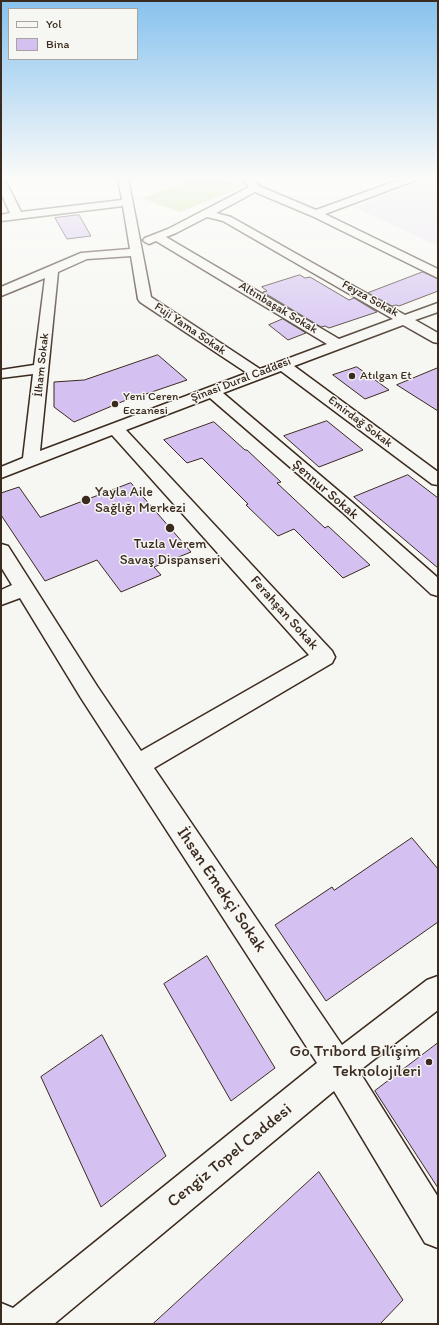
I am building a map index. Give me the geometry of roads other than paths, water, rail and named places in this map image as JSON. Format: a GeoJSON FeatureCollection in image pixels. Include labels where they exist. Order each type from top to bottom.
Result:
{"type":"FeatureCollection","features":[{"type":"Feature","properties":{"kind":"street","name":"Fuji Yama Sokak"},"geometry":{"type":"LineString","coordinates":[[134,240],[145,299],[258,374]]}},
{"type":"Feature","properties":{"kind":"street"},"geometry":{"type":"LineString","coordinates":[[1,292],[85,256],[136,250],[151,240]]}},
{"type":"Feature","properties":{"kind":"street","name":"Altınbaşak Sokak"},"geometry":{"type":"LineString","coordinates":[[162,240],[337,344]]}},
{"type":"Feature","properties":{"kind":"street","name":"Feyza Sokak"},"geometry":{"type":"LineString","coordinates":[[264,240],[438,339]]}},
{"type":"Feature","properties":{"kind":"street"},"geometry":{"type":"LineString","coordinates":[[369,240],[438,274]]}},
{"type":"Feature","properties":{"kind":"street","name":"İlham Sokak"},"geometry":{"type":"LineString","coordinates":[[31,460],[52,270]]}},
{"type":"Feature","properties":{"kind":"street","name":"Şinasi Dural Caddesi"},"geometry":{"type":"LineString","coordinates":[[1,472],[114,428],[438,307]]}},
{"type":"Feature","properties":{"kind":"street","name":"Emirdağ Sokak"},"geometry":{"type":"LineString","coordinates":[[282,365],[438,480]]}},
{"type":"Feature","properties":{"kind":"street"},"geometry":{"type":"LineString","coordinates":[[1,374],[42,368]]}},
{"type":"Feature","properties":{"kind":"street","name":"Şennur Sokak"},"geometry":{"type":"LineString","coordinates":[[212,391],[348,508],[438,589]]}},
{"type":"Feature","properties":{"kind":"street","name":"Ferahşan Sokak"},"geometry":{"type":"LineString","coordinates":[[114,428],[324,658],[138,765]]}},
{"type":"Feature","properties":{"kind":"street","name":"İhsan Emekçi Sokak"},"geometry":{"type":"LineString","coordinates":[[1,551],[13,593],[89,692],[138,765],[338,1067],[438,1230]]}},
{"type":"Feature","properties":{"kind":"street","name":"Cengiz Topel Caddesi"},"geometry":{"type":"LineString","coordinates":[[24,1324],[338,1067],[438,991]]}},
{"type":"Feature","properties":{"kind":"place","name":"Atılgan Et"},"geometry":{"type":"Point","coordinates":[352,376]}},
{"type":"Feature","properties":{"kind":"place","name":"Yeni Ceren Eczanesi"},"geometry":{"type":"Point","coordinates":[115,404]}},
{"type":"Feature","properties":{"kind":"place","name":"Yayla Aile Sağlığı Merkezi"},"geometry":{"type":"Point","coordinates":[86,500]}},
{"type":"Feature","properties":{"kind":"place","name":"Tuzla Verem Savaş Dispanseri"},"geometry":{"type":"Point","coordinates":[170,528]}},
{"type":"Feature","properties":{"kind":"place","name":"Go Tri̇bord Bi̇li̇şi̇m Teknoloji̇leri"},"geometry":{"type":"Point","coordinates":[429,1062]}}]}
